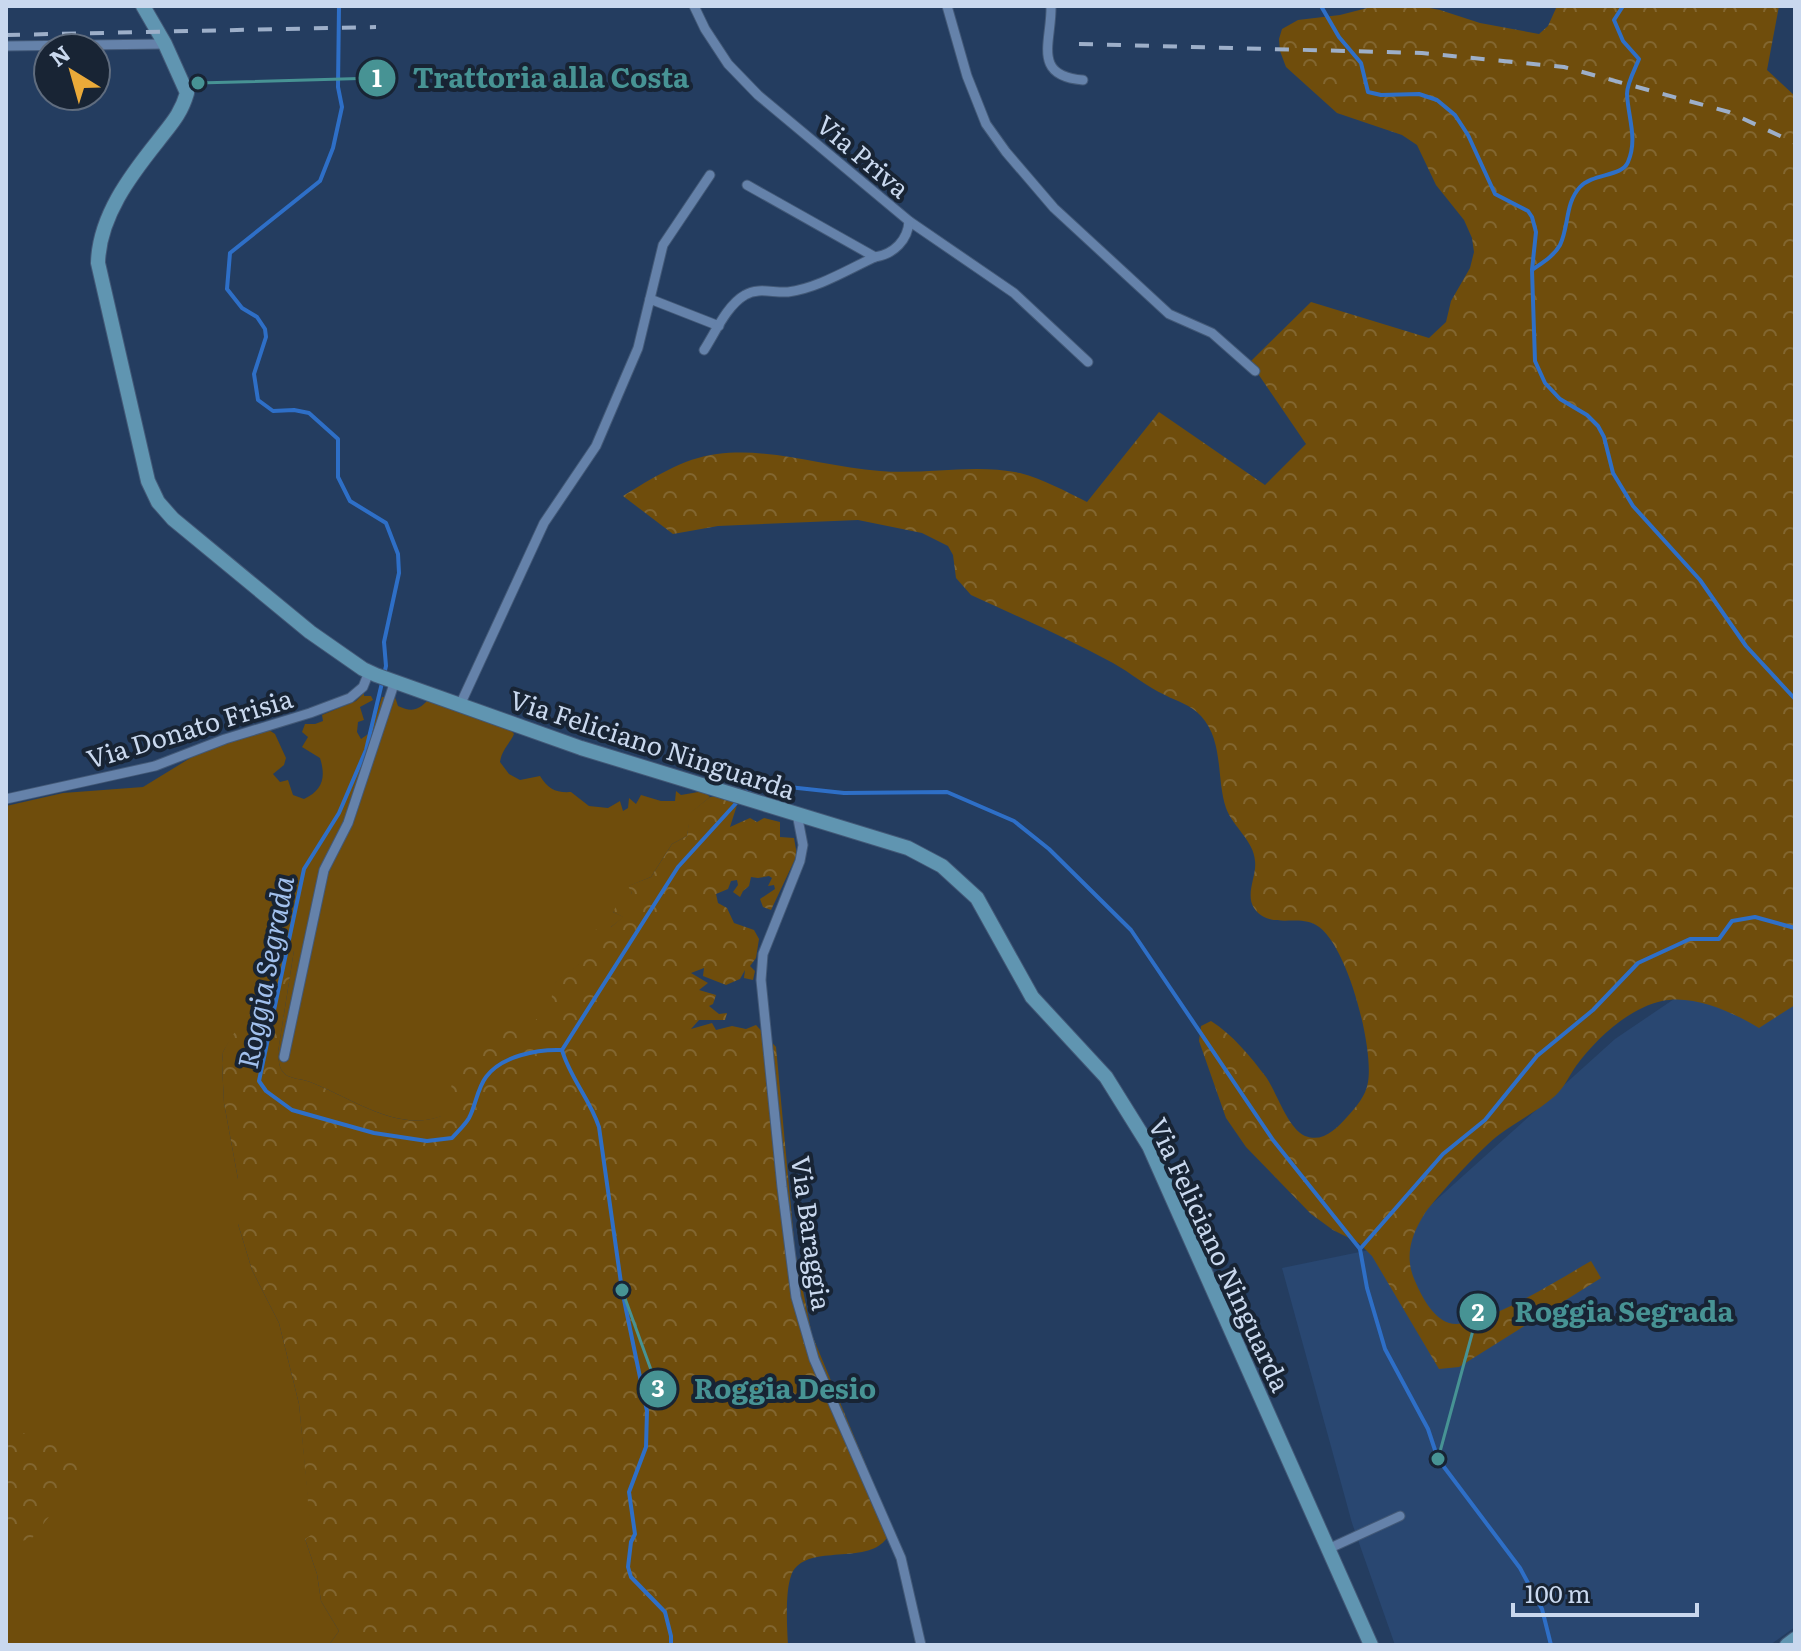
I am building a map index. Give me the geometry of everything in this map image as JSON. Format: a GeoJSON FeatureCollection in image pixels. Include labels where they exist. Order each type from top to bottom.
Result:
{"type":"FeatureCollection","features":[{"type":"Feature","properties":{"kind":"street","name":"Via Feliciano Ninguarda"},"geometry":{"type":"LineString","coordinates":[[143,6],[165,44],[187,93],[177,119],[126,183],[99,244],[98,263],[148,481],[158,502],[173,519],[310,632],[383,677],[581,748],[908,848],[942,866],[977,898],[1032,997],[1106,1077],[1149,1146],[1371,1645]]}},
{"type":"Feature","properties":{"kind":"street","name":"Via Priva"},"geometry":{"type":"LineString","coordinates":[[694,6],[728,64],[758,95],[909,221],[900,244],[892,251],[818,284],[787,292],[754,291],[743,296],[704,350]]}},
{"type":"Feature","properties":{"kind":"street"},"geometry":{"type":"LineString","coordinates":[[947,6],[967,76],[995,139],[1054,208],[1169,314],[1212,333],[1255,371]]}},
{"type":"Feature","properties":{"kind":"street"},"geometry":{"type":"LineString","coordinates":[[1051,6],[1048,63],[1065,79],[1083,80]]}},
{"type":"Feature","properties":{"kind":"street"},"geometry":{"type":"LineString","coordinates":[[6,46],[165,44]]}},
{"type":"Feature","properties":{"kind":"street"},"geometry":{"type":"LineString","coordinates":[[460,705],[544,523],[596,446],[638,348],[663,245],[710,175]]}},
{"type":"Feature","properties":{"kind":"street"},"geometry":{"type":"LineString","coordinates":[[747,185],[875,257]]}},
{"type":"Feature","properties":{"kind":"street"},"geometry":{"type":"LineString","coordinates":[[909,221],[1014,293],[1047,320],[1088,362]]}},
{"type":"Feature","properties":{"kind":"street"},"geometry":{"type":"LineString","coordinates":[[650,299],[719,326]]}},
{"type":"Feature","properties":{"kind":"street"},"geometry":{"type":"LineString","coordinates":[[284,1057],[324,870],[348,823],[383,677]]}},
{"type":"Feature","properties":{"kind":"street","name":"Via Donato Frisia"},"geometry":{"type":"LineString","coordinates":[[6,799],[155,766],[225,739],[350,698],[383,677]]}},
{"type":"Feature","properties":{"kind":"street","name":"Via Baraggia"},"geometry":{"type":"LineString","coordinates":[[797,814],[803,845],[800,861],[763,954],[761,980],[796,1297],[814,1359],[901,1558],[921,1645]]}},
{"type":"Feature","properties":{"kind":"street"},"geometry":{"type":"LineString","coordinates":[[1328,1549],[1400,1516]]}},
{"type":"Feature","properties":{"kind":"street"},"geometry":{"type":"LineString","coordinates":[[1787,1645],[1795,1639]]}},
{"type":"Feature","properties":{"kind":"shaded area"},"geometry":{"type":"Polygon","coordinates":[[[1795,945],[1795,1627],[1770,1645],[1395,1645],[1352,1523],[1282,1268],[1384,1247],[1615,1039],[1739,955],[1795,945]]]}},
{"type":"Feature","properties":{"kind":"green space"},"geometry":{"type":"Polygon","coordinates":[[[1375,6],[1419,6],[1480,23],[1539,34],[1548,26],[1557,6],[1779,6],[1767,70],[1795,96],[1795,1005],[1759,1028],[1699,1002],[1674,999],[1649,1005],[1613,1026],[1576,1066],[1555,1096],[1492,1140],[1472,1160],[1425,1213],[1411,1246],[1410,1263],[1415,1281],[1424,1300],[1438,1316],[1449,1323],[1462,1324],[1499,1312],[1591,1261],[1601,1278],[1459,1367],[1439,1369],[1372,1256],[1359,1243],[1311,1214],[1246,1147],[1226,1118],[1199,1041],[1201,1026],[1211,1021],[1234,1039],[1254,1061],[1293,1126],[1312,1138],[1334,1130],[1357,1105],[1365,1092],[1369,1066],[1356,997],[1348,973],[1327,935],[1308,922],[1267,918],[1254,908],[1251,891],[1254,854],[1226,808],[1216,748],[1201,716],[1096,654],[971,595],[956,578],[953,555],[948,546],[922,533],[858,520],[718,526],[673,534],[623,496],[668,470],[704,456],[758,453],[880,471],[1003,470],[1037,479],[1087,502],[1159,412],[1265,485],[1306,444],[1250,362],[1311,302],[1429,338],[1446,322],[1451,301],[1470,268],[1474,252],[1464,220],[1436,185],[1417,145],[1402,135],[1337,113],[1286,67],[1280,51],[1282,29],[1298,20],[1340,15],[1375,6]]]}},
{"type":"Feature","properties":{"kind":"green space"},"geometry":{"type":"Polygon","coordinates":[[[364,693],[373,700],[360,707],[364,720],[358,722],[357,732],[361,739],[371,732],[382,697],[395,697],[398,706],[411,710],[428,700],[510,729],[514,734],[500,762],[509,774],[520,780],[540,776],[553,789],[571,792],[589,806],[608,808],[620,801],[623,811],[628,808],[629,798],[636,804],[641,795],[661,801],[675,801],[676,791],[681,795],[704,791],[710,797],[691,813],[687,836],[672,844],[651,877],[629,886],[632,893],[613,912],[624,917],[611,927],[592,955],[554,984],[552,1005],[442,1116],[425,1120],[391,1117],[283,1073],[278,1052],[294,950],[223,1052],[224,1103],[238,1179],[238,1224],[252,1270],[279,1323],[299,1404],[312,1536],[305,1539],[317,1574],[321,1601],[339,1631],[329,1645],[6,1645],[6,806],[63,793],[143,787],[205,749],[269,730],[275,734],[286,758],[284,765],[273,774],[280,782],[288,780],[293,795],[304,799],[319,787],[323,771],[320,758],[302,747],[308,737],[302,732],[305,724],[323,721],[322,715],[356,701],[364,693]]]}},
{"type":"Feature","properties":{"kind":"green space"},"geometry":{"type":"Polygon","coordinates":[[[724,796],[737,805],[730,827],[750,818],[757,822],[764,818],[780,822],[780,837],[794,838],[797,855],[771,910],[763,907],[760,899],[775,889],[774,885],[768,886],[772,878],[769,876],[751,877],[749,886],[740,897],[733,892],[738,885],[737,880],[731,881],[728,889],[716,894],[718,903],[727,908],[734,923],[754,930],[759,939],[756,958],[750,966],[755,971],[753,980],[744,978],[745,970],[740,979],[726,985],[703,976],[704,968],[691,973],[708,983],[699,990],[716,995],[709,1006],[719,1014],[727,1013],[725,1020],[699,1020],[691,1029],[712,1023],[716,1030],[732,1026],[746,1029],[756,1025],[776,1047],[795,1251],[812,1335],[893,1530],[883,1543],[871,1550],[818,1557],[797,1566],[788,1591],[788,1645],[329,1645],[339,1631],[321,1601],[317,1574],[305,1539],[311,1535],[299,1404],[279,1323],[252,1270],[238,1224],[238,1179],[224,1103],[223,1052],[231,1037],[264,997],[274,961],[288,940],[294,950],[278,1052],[283,1073],[391,1117],[424,1120],[441,1116],[449,1102],[454,1072],[461,1058],[476,1043],[534,1022],[543,1014],[551,1005],[553,984],[591,955],[588,941],[595,930],[611,927],[623,917],[613,912],[619,901],[632,893],[628,886],[651,877],[672,844],[687,836],[690,813],[710,797],[724,796]]]}},
{"type":"Feature","properties":{"kind":"green space"},"geometry":{"type":"Polygon","coordinates":[[[6,1430],[78,1444],[85,1472],[32,1538],[6,1546],[6,1430]]]}},
{"type":"Feature","properties":{"kind":"waterway","name":"Roggia Segrada"},"geometry":{"type":"LineString","coordinates":[[339,6],[338,87],[342,107],[333,148],[320,181],[230,253],[227,289],[242,308],[257,317],[265,329],[266,337],[254,374],[258,400],[273,411],[309,413],[338,439],[338,477],[350,501],[386,523],[398,554],[399,573],[384,642],[386,666],[366,750],[339,813],[304,869],[259,1081],[266,1091],[292,1110],[374,1133],[427,1141],[452,1138],[469,1118],[486,1077],[501,1064],[531,1053],[562,1050]]}},
{"type":"Feature","properties":{"kind":"waterway"},"geometry":{"type":"LineString","coordinates":[[1321,6],[1339,37],[1361,63],[1368,92],[1381,95],[1419,94],[1437,100],[1455,115],[1468,135],[1495,194],[1528,211],[1536,232],[1532,270],[1535,361],[1545,383],[1560,399],[1587,415],[1598,426],[1613,473],[1633,506],[1700,580],[1746,646],[1795,699]]}},
{"type":"Feature","properties":{"kind":"waterway"},"geometry":{"type":"LineString","coordinates":[[1532,270],[1560,245],[1569,208],[1580,187],[1592,179],[1620,170],[1628,162],[1632,136],[1627,90],[1639,59],[1623,41],[1614,20],[1623,6]]}},
{"type":"Feature","properties":{"kind":"waterway","name":"Roggia Segrada"},"geometry":{"type":"LineString","coordinates":[[744,794],[748,790],[770,785],[844,793],[947,792],[1014,821],[1049,849],[1131,930],[1273,1140],[1360,1249],[1367,1288],[1385,1349],[1428,1429],[1438,1459],[1520,1568],[1542,1609],[1551,1645]]}},
{"type":"Feature","properties":{"kind":"waterway","name":"Roggia Segrada"},"geometry":{"type":"LineString","coordinates":[[562,1050],[678,867],[739,800]]}},
{"type":"Feature","properties":{"kind":"waterway","name":"Roggia Segrada"},"geometry":{"type":"LineString","coordinates":[[1360,1249],[1443,1154],[1485,1120],[1537,1056],[1593,1010],[1638,963],[1690,939],[1719,939],[1732,921],[1755,917],[1795,928]]}},
{"type":"Feature","properties":{"kind":"waterway"},"geometry":{"type":"LineString","coordinates":[[562,1050],[599,1127],[622,1290],[647,1411],[646,1447],[629,1492],[635,1534],[628,1567],[631,1577],[665,1612],[671,1645]]}},
{"type":"Feature","properties":{"kind":"railway"},"geometry":{"type":"LineString","coordinates":[[6,35],[376,27]]}},
{"type":"Feature","properties":{"kind":"railway"},"geometry":{"type":"LineString","coordinates":[[1079,44],[1422,53],[1564,67],[1729,112],[1795,143]]}},
{"type":"Feature","properties":{"kind":"place","name":"Trattoria alla Costa"},"geometry":{"type":"Point","coordinates":[198,83]}},
{"type":"Feature","properties":{"kind":"place","name":"Roggia Desio"},"geometry":{"type":"Point","coordinates":[622,1290]}},
{"type":"Feature","properties":{"kind":"place","name":"Roggia Segrada"},"geometry":{"type":"Point","coordinates":[1438,1459]}}]}
